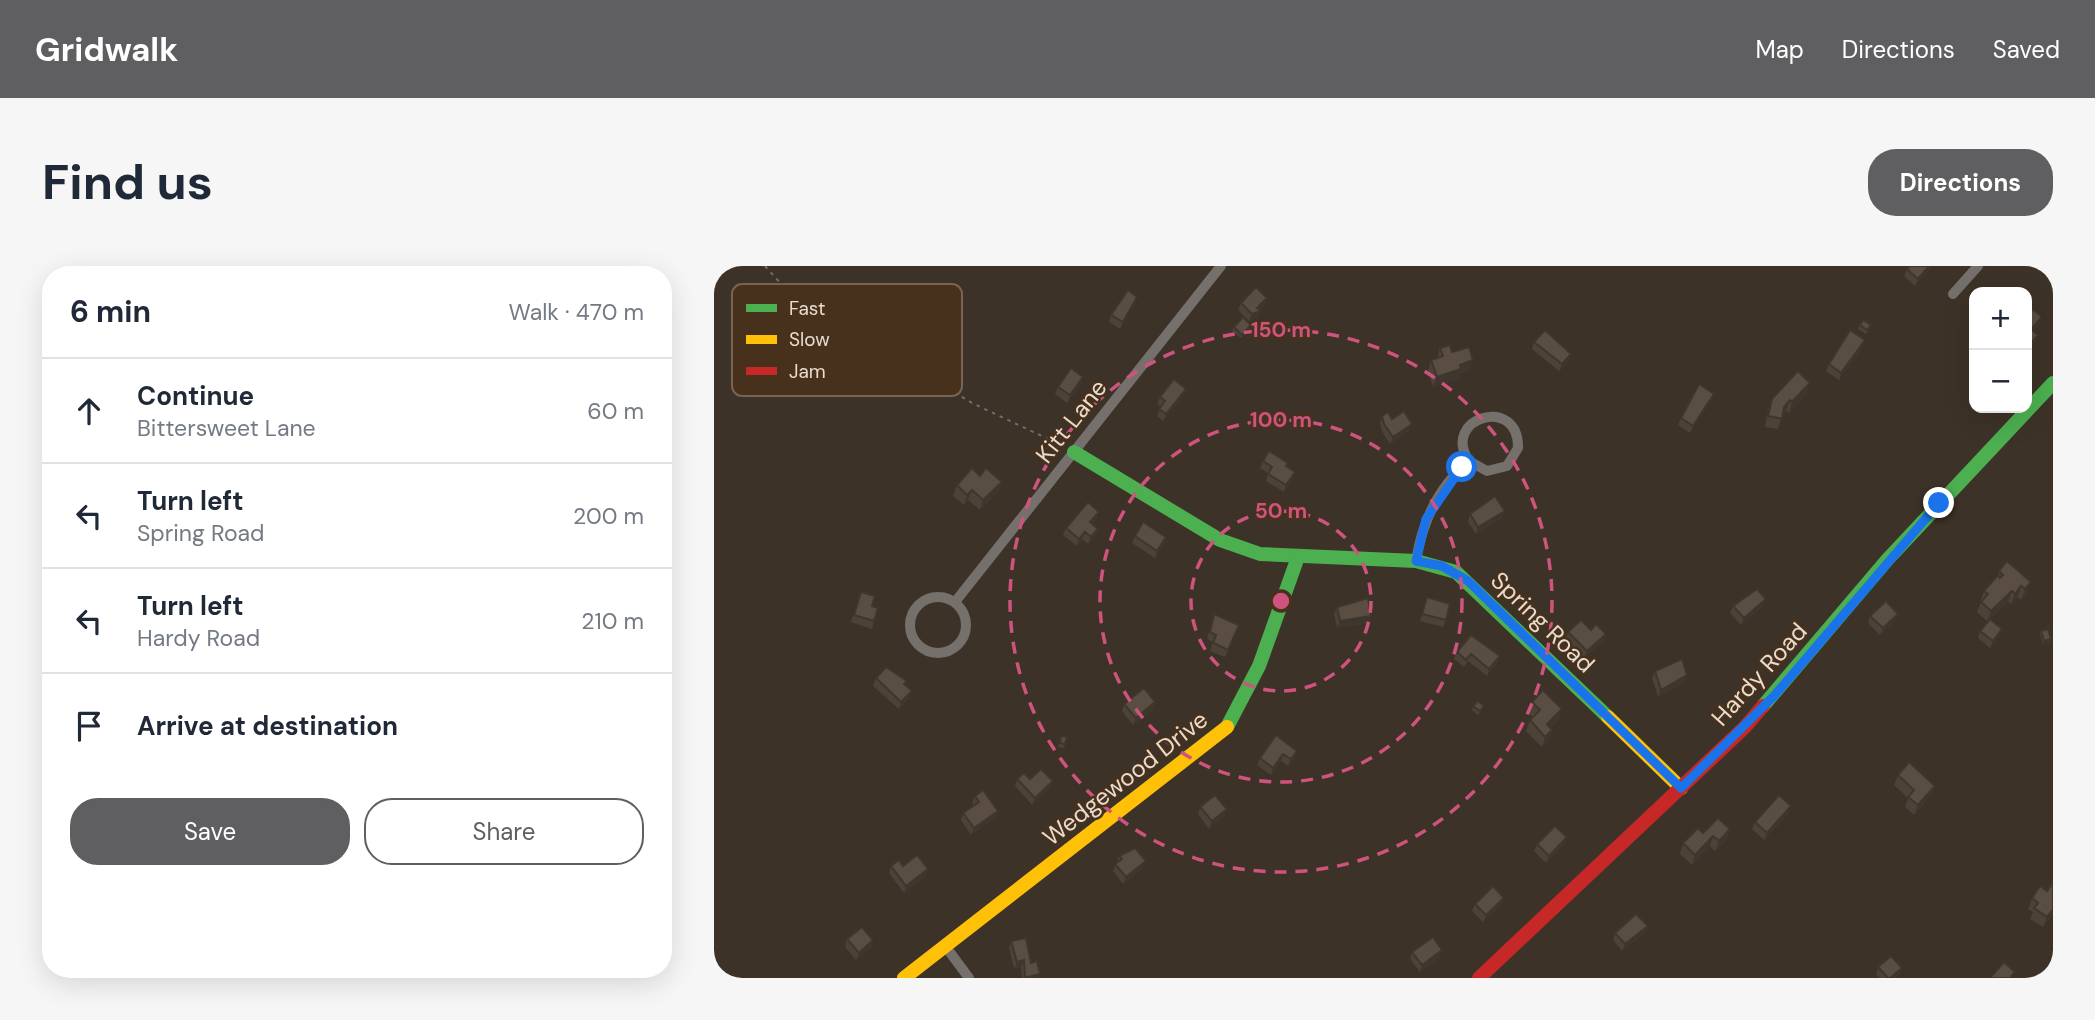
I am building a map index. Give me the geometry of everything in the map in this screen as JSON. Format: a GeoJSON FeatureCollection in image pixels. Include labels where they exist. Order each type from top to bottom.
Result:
{"type":"FeatureCollection","features":[{"type":"Feature","properties":{"kind":"street","name":"Kitt Lane"},"geometry":{"type":"LineString","coordinates":[[955,602],[1220,266]]}},
{"type":"Feature","properties":{"kind":"street"},"geometry":{"type":"LineString","coordinates":[[1953,294],[1978,266]]}},
{"type":"Feature","properties":{"kind":"street","name":"Hardy Road"},"geometry":{"type":"LineString","coordinates":[[1479,978],[1681,788],[1774,696],[1878,570],[2053,383]]}},
{"type":"Feature","properties":{"kind":"street"},"geometry":{"type":"LineString","coordinates":[[1489,416],[1509,423],[1518,442],[1511,462],[1493,471],[1477,468],[1469,461],[1463,446],[1469,425],[1489,416]]}},
{"type":"Feature","properties":{"kind":"street","name":"Spring Road"},"geometry":{"type":"LineString","coordinates":[[1074,452],[1220,540],[1260,554],[1416,561],[1442,566],[1468,581],[1681,788]]}},
{"type":"Feature","properties":{"kind":"street"},"geometry":{"type":"LineString","coordinates":[[1416,561],[1426,519],[1455,475],[1469,461]]}},
{"type":"Feature","properties":{"kind":"street","name":"Wedgewood Drive"},"geometry":{"type":"LineString","coordinates":[[904,978],[1227,727],[1254,678],[1298,557]]}},
{"type":"Feature","properties":{"kind":"street"},"geometry":{"type":"LineString","coordinates":[[938,596],[955,602],[965,617],[964,636],[952,649],[943,652],[925,650],[912,636],[911,618],[914,610],[929,598],[938,596]]}},
{"type":"Feature","properties":{"kind":"street"},"geometry":{"type":"LineString","coordinates":[[946,947],[969,978]]}},
{"type":"Feature","properties":{"kind":"path"},"geometry":{"type":"LineString","coordinates":[[765,266],[781,284]]}},
{"type":"Feature","properties":{"kind":"path"},"geometry":{"type":"LineString","coordinates":[[958,396],[1074,452]]}},
{"type":"Feature","properties":{"kind":"building"},"geometry":{"type":"Polygon","coordinates":[[[1910,266],[1929,266],[1918,279],[1907,269],[1910,266]]]}},
{"type":"Feature","properties":{"kind":"building"},"geometry":{"type":"Polygon","coordinates":[[[1256,287],[1267,298],[1257,308],[1261,311],[1252,314],[1241,303],[1256,287]]]}},
{"type":"Feature","properties":{"kind":"building"},"geometry":{"type":"Polygon","coordinates":[[[1128,290],[1137,297],[1123,322],[1111,315],[1128,290]]]}},
{"type":"Feature","properties":{"kind":"building"},"geometry":{"type":"Polygon","coordinates":[[[2032,310],[2042,317],[2032,328],[2032,310]]]}},
{"type":"Feature","properties":{"kind":"building"},"geometry":{"type":"Polygon","coordinates":[[[1243,317],[1251,325],[1242,335],[1234,327],[1243,317]]]}},
{"type":"Feature","properties":{"kind":"building"},"geometry":{"type":"Polygon","coordinates":[[[1863,320],[1871,325],[1867,330],[1860,325],[1863,320]]]}},
{"type":"Feature","properties":{"kind":"building"},"geometry":{"type":"Polygon","coordinates":[[[1545,330],[1571,354],[1562,364],[1534,342],[1545,330]]]}},
{"type":"Feature","properties":{"kind":"building"},"geometry":{"type":"Polygon","coordinates":[[[1850,330],[1865,340],[1841,373],[1829,364],[1850,330]]]}},
{"type":"Feature","properties":{"kind":"building"},"geometry":{"type":"Polygon","coordinates":[[[2032,330],[2038,335],[2032,342],[2032,330]]]}},
{"type":"Feature","properties":{"kind":"building"},"geometry":{"type":"Polygon","coordinates":[[[1450,345],[1452,352],[1469,347],[1473,360],[1460,365],[1461,369],[1437,377],[1431,360],[1443,356],[1440,348],[1450,345]]]}},
{"type":"Feature","properties":{"kind":"building"},"geometry":{"type":"Polygon","coordinates":[[[1071,368],[1083,377],[1070,395],[1058,387],[1071,368]]]}},
{"type":"Feature","properties":{"kind":"building"},"geometry":{"type":"Polygon","coordinates":[[[1798,371],[1810,383],[1784,407],[1782,419],[1768,416],[1772,399],[1798,371]]]}},
{"type":"Feature","properties":{"kind":"building"},"geometry":{"type":"Polygon","coordinates":[[[1174,379],[1186,389],[1166,414],[1159,409],[1165,401],[1160,397],[1174,379]]]}},
{"type":"Feature","properties":{"kind":"building"},"geometry":{"type":"Polygon","coordinates":[[[1699,384],[1714,394],[1693,426],[1681,418],[1699,384]]]}},
{"type":"Feature","properties":{"kind":"building"},"geometry":{"type":"Polygon","coordinates":[[[1404,411],[1412,424],[1393,437],[1382,416],[1388,412],[1392,419],[1404,411]]]}},
{"type":"Feature","properties":{"kind":"building"},"geometry":{"type":"Polygon","coordinates":[[[1269,451],[1288,463],[1286,466],[1295,472],[1286,485],[1268,474],[1272,467],[1263,461],[1269,451]]]}},
{"type":"Feature","properties":{"kind":"building"},"geometry":{"type":"Polygon","coordinates":[[[972,468],[980,476],[986,468],[1002,482],[983,500],[972,490],[967,495],[957,485],[972,468]]]}},
{"type":"Feature","properties":{"kind":"building"},"geometry":{"type":"Polygon","coordinates":[[[1495,496],[1505,511],[1478,527],[1470,514],[1495,496]]]}},
{"type":"Feature","properties":{"kind":"building"},"geometry":{"type":"Polygon","coordinates":[[[1088,502],[1099,512],[1090,522],[1098,529],[1091,537],[1085,532],[1079,539],[1066,528],[1088,502]]]}},
{"type":"Feature","properties":{"kind":"building"},"geometry":{"type":"Polygon","coordinates":[[[1143,522],[1166,537],[1157,551],[1135,536],[1143,522]]]}},
{"type":"Feature","properties":{"kind":"building"},"geometry":{"type":"Polygon","coordinates":[[[2007,561],[2031,582],[2025,589],[2021,586],[2015,594],[2012,591],[1991,611],[1981,602],[1988,594],[1984,591],[1998,575],[2000,578],[2003,575],[1999,571],[2007,561]]]}},
{"type":"Feature","properties":{"kind":"building"},"geometry":{"type":"Polygon","coordinates":[[[1757,589],[1766,599],[1744,618],[1733,606],[1757,589]]]}},
{"type":"Feature","properties":{"kind":"building"},"geometry":{"type":"Polygon","coordinates":[[[861,592],[875,596],[872,606],[878,608],[874,621],[854,615],[861,592]]]}},
{"type":"Feature","properties":{"kind":"building"},"geometry":{"type":"Polygon","coordinates":[[[1427,597],[1450,604],[1446,620],[1422,614],[1427,597]]]}},
{"type":"Feature","properties":{"kind":"building"},"geometry":{"type":"Polygon","coordinates":[[[1368,598],[1371,616],[1340,621],[1337,607],[1368,598]]]}},
{"type":"Feature","properties":{"kind":"building"},"geometry":{"type":"Polygon","coordinates":[[[1886,601],[1898,614],[1883,628],[1870,616],[1886,601]]]}},
{"type":"Feature","properties":{"kind":"building"},"geometry":{"type":"Polygon","coordinates":[[[1214,614],[1239,625],[1228,650],[1213,643],[1216,635],[1210,632],[1214,614]]]}},
{"type":"Feature","properties":{"kind":"building"},"geometry":{"type":"Polygon","coordinates":[[[1990,619],[2002,629],[1993,641],[1980,631],[1990,619]]]}},
{"type":"Feature","properties":{"kind":"building"},"geometry":{"type":"Polygon","coordinates":[[[1581,620],[1591,630],[1596,624],[1606,634],[1587,651],[1568,632],[1581,620]]]}},
{"type":"Feature","properties":{"kind":"building"},"geometry":{"type":"Polygon","coordinates":[[[2048,629],[2051,639],[2044,641],[2041,631],[2048,629]]]}},
{"type":"Feature","properties":{"kind":"building"},"geometry":{"type":"Polygon","coordinates":[[[1471,635],[1500,656],[1489,669],[1471,654],[1466,660],[1457,652],[1471,635]]]}},
{"type":"Feature","properties":{"kind":"building"},"geometry":{"type":"Polygon","coordinates":[[[1682,659],[1687,675],[1661,690],[1655,671],[1682,659]]]}},
{"type":"Feature","properties":{"kind":"building"},"geometry":{"type":"Polygon","coordinates":[[[886,667],[907,681],[904,684],[912,691],[901,702],[876,678],[886,667]]]}},
{"type":"Feature","properties":{"kind":"building"},"geometry":{"type":"Polygon","coordinates":[[[1144,688],[1155,702],[1136,718],[1124,704],[1144,688]]]}},
{"type":"Feature","properties":{"kind":"building"},"geometry":{"type":"Polygon","coordinates":[[[1543,690],[1562,709],[1547,724],[1552,730],[1545,737],[1530,720],[1540,710],[1532,702],[1543,690]]]}},
{"type":"Feature","properties":{"kind":"building"},"geometry":{"type":"Polygon","coordinates":[[[1478,701],[1484,706],[1480,711],[1473,706],[1478,701]]]}},
{"type":"Feature","properties":{"kind":"building"},"geometry":{"type":"Polygon","coordinates":[[[1276,735],[1297,751],[1291,759],[1283,754],[1273,768],[1260,758],[1276,735]]]}},
{"type":"Feature","properties":{"kind":"building"},"geometry":{"type":"Polygon","coordinates":[[[1061,736],[1067,737],[1065,744],[1060,743],[1061,736]]]}},
{"type":"Feature","properties":{"kind":"building"},"geometry":{"type":"Polygon","coordinates":[[[1909,762],[1935,786],[1918,805],[1908,797],[1914,790],[1898,775],[1909,762]]]}},
{"type":"Feature","properties":{"kind":"building"},"geometry":{"type":"Polygon","coordinates":[[[1041,769],[1053,781],[1035,798],[1017,779],[1024,773],[1030,779],[1041,769]]]}},
{"type":"Feature","properties":{"kind":"building"},"geometry":{"type":"Polygon","coordinates":[[[983,790],[998,811],[974,828],[963,813],[979,802],[975,796],[983,790]]]}},
{"type":"Feature","properties":{"kind":"building"},"geometry":{"type":"Polygon","coordinates":[[[1215,795],[1227,809],[1212,821],[1200,807],[1215,795]]]}},
{"type":"Feature","properties":{"kind":"building"},"geometry":{"type":"Polygon","coordinates":[[[1779,795],[1791,806],[1767,833],[1755,822],[1779,795]]]}},
{"type":"Feature","properties":{"kind":"building"},"geometry":{"type":"Polygon","coordinates":[[[1718,818],[1730,829],[1719,841],[1713,836],[1695,855],[1683,843],[1698,828],[1703,833],[1718,818]]]}},
{"type":"Feature","properties":{"kind":"building"},"geometry":{"type":"Polygon","coordinates":[[[1555,826],[1567,837],[1549,856],[1537,844],[1555,826]]]}},
{"type":"Feature","properties":{"kind":"building"},"geometry":{"type":"Polygon","coordinates":[[[1135,848],[1146,861],[1126,877],[1115,864],[1122,859],[1119,856],[1135,848]]]}},
{"type":"Feature","properties":{"kind":"building"},"geometry":{"type":"Polygon","coordinates":[[[917,855],[928,869],[906,886],[891,866],[899,860],[903,866],[917,855]]]}},
{"type":"Feature","properties":{"kind":"building"},"geometry":{"type":"Polygon","coordinates":[[[2053,883],[2053,909],[2047,917],[2034,908],[2038,903],[2032,898],[2040,886],[2047,891],[2053,883]]]}},
{"type":"Feature","properties":{"kind":"building"},"geometry":{"type":"Polygon","coordinates":[[[1493,886],[1504,898],[1486,915],[1475,904],[1493,886]]]}},
{"type":"Feature","properties":{"kind":"building"},"geometry":{"type":"Polygon","coordinates":[[[1636,914],[1648,926],[1625,944],[1615,933],[1636,914]]]}},
{"type":"Feature","properties":{"kind":"building"},"geometry":{"type":"Polygon","coordinates":[[[862,927],[873,940],[859,953],[847,939],[862,927]]]}},
{"type":"Feature","properties":{"kind":"building"},"geometry":{"type":"Polygon","coordinates":[[[1433,937],[1442,950],[1422,965],[1412,952],[1433,937]]]}},
{"type":"Feature","properties":{"kind":"building"},"geometry":{"type":"Polygon","coordinates":[[[1026,938],[1031,963],[1037,961],[1040,974],[1025,978],[1024,960],[1017,962],[1011,941],[1026,938]]]}},
{"type":"Feature","properties":{"kind":"building"},"geometry":{"type":"Polygon","coordinates":[[[1891,956],[1902,968],[1888,978],[1878,967],[1891,956]]]}},
{"type":"Feature","properties":{"kind":"building"},"geometry":{"type":"Polygon","coordinates":[[[2004,962],[2015,972],[2010,978],[1990,978],[2004,962]]]}},
{"type":"Feature","properties":{"kind":"traffic: fast"},"geometry":{"type":"LineString","coordinates":[[1763,706],[1887,560],[2053,383]]}},
{"type":"Feature","properties":{"kind":"traffic: fast"},"geometry":{"type":"LineString","coordinates":[[1074,452],[1220,540],[1260,554],[1416,561],[1456,572],[1608,717]]}},
{"type":"Feature","properties":{"kind":"traffic: fast"},"geometry":{"type":"LineString","coordinates":[[1227,727],[1259,666],[1298,557]]}},
{"type":"Feature","properties":{"kind":"traffic: slow"},"geometry":{"type":"LineString","coordinates":[[1608,717],[1681,788]]}},
{"type":"Feature","properties":{"kind":"traffic: slow"},"geometry":{"type":"LineString","coordinates":[[904,978],[1227,727]]}},
{"type":"Feature","properties":{"kind":"traffic: jam"},"geometry":{"type":"LineString","coordinates":[[1479,978],[1745,727],[1763,706]]}},
{"type":"Feature","properties":{"kind":"route"},"geometry":{"type":"LineString","coordinates":[[1462,467],[1426,519],[1416,561],[1442,566],[1468,581],[1681,788],[1774,696],[1878,570],[1939,503]]}}]}
